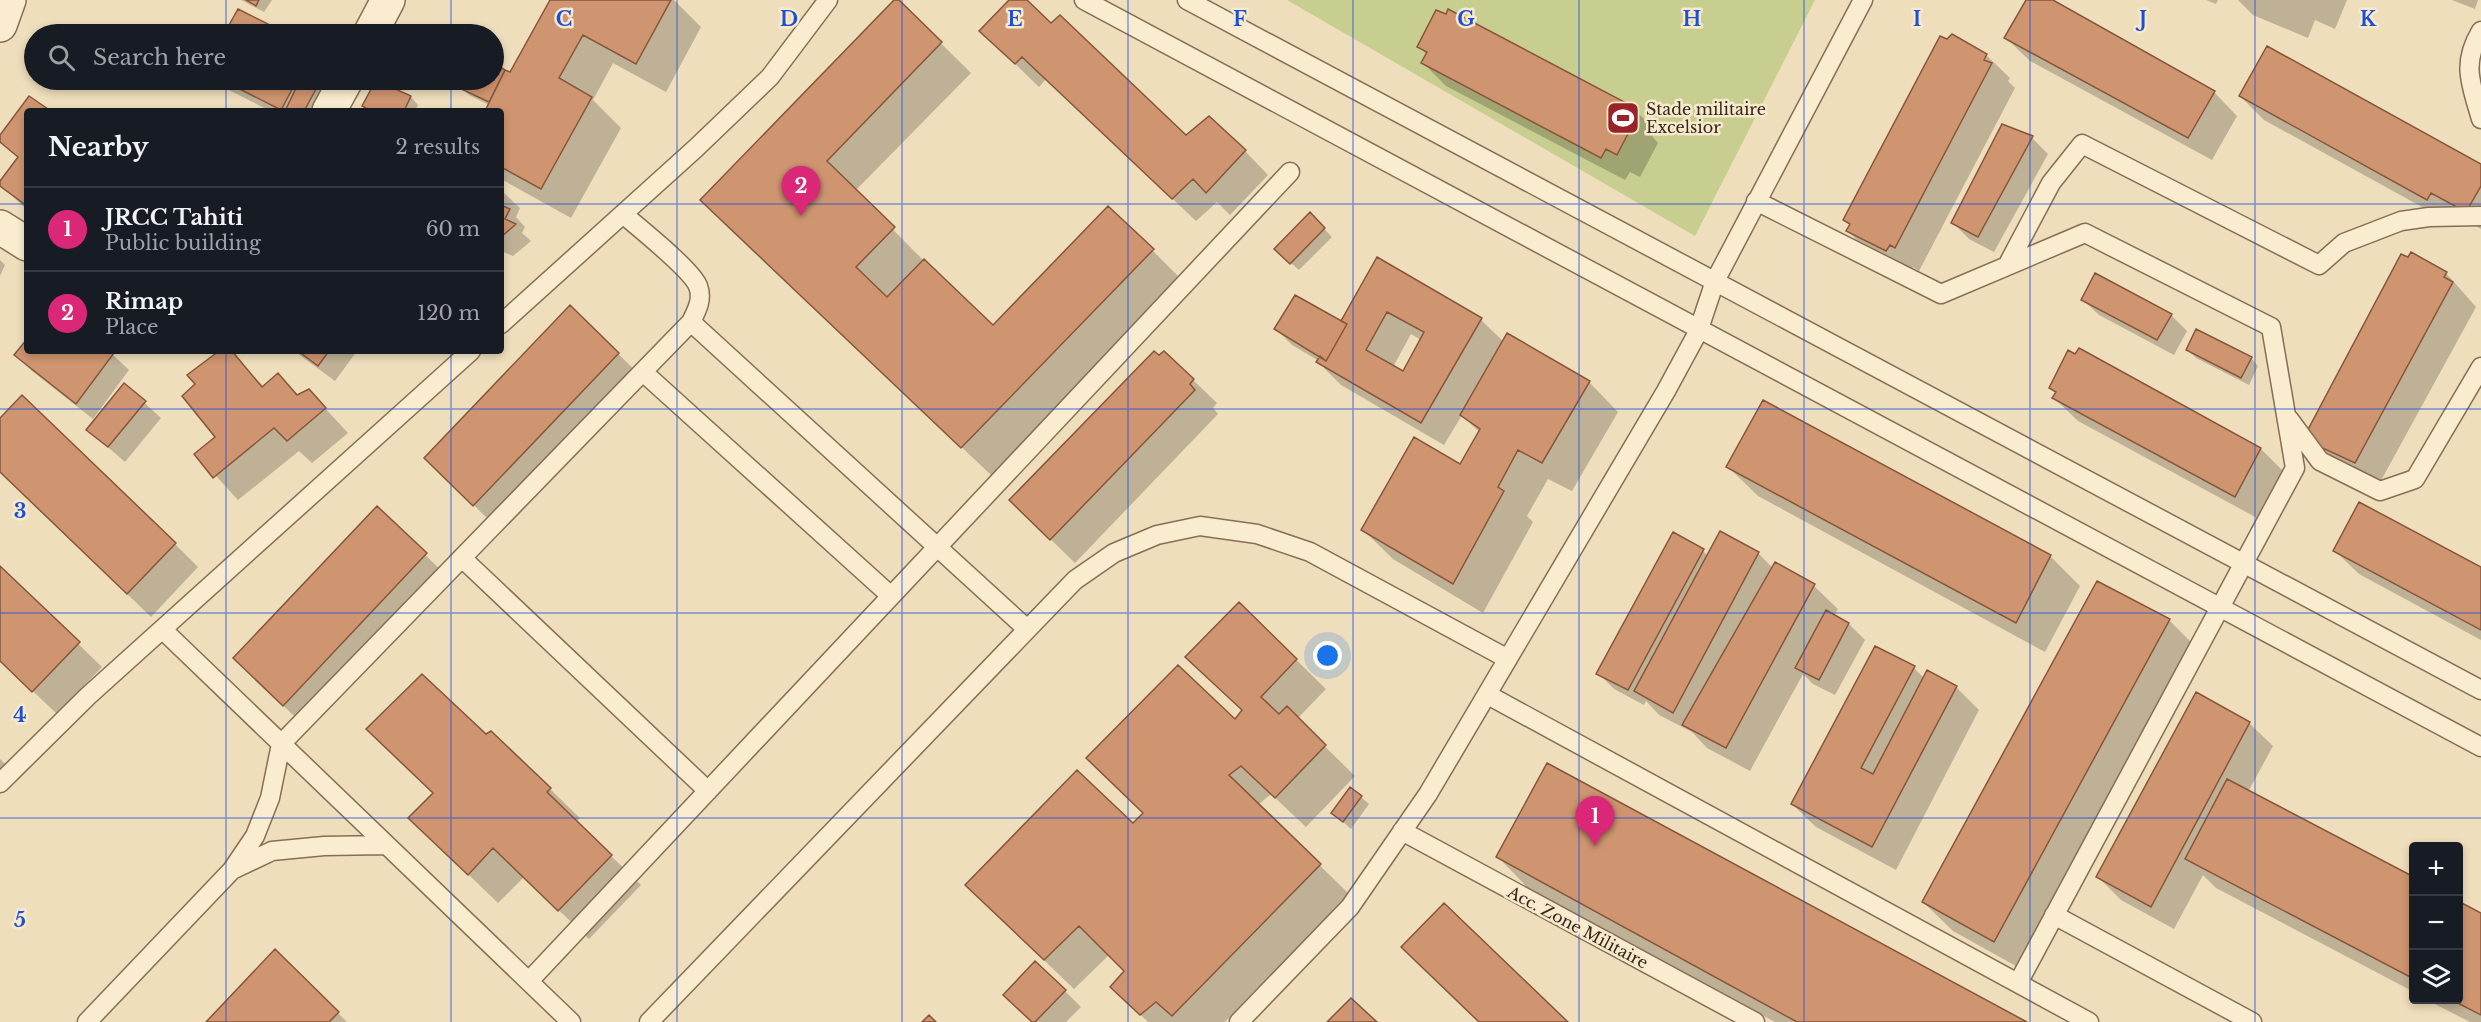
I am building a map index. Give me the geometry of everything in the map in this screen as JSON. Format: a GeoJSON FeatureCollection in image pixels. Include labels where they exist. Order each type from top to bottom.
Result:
{"type":"FeatureCollection","features":[{"type":"Feature","properties":{"kind":"street"},"geometry":{"type":"LineString","coordinates":[[0,25],[9,0]]}},
{"type":"Feature","properties":{"kind":"street"},"geometry":{"type":"LineString","coordinates":[[375,24],[388,0]]}},
{"type":"Feature","properties":{"kind":"street"},"geometry":{"type":"LineString","coordinates":[[331,108],[341,90]]}},
{"type":"Feature","properties":{"kind":"street"},"geometry":{"type":"LineString","coordinates":[[0,227],[24,242]]}},
{"type":"Feature","properties":{"kind":"lane"},"geometry":{"type":"LineString","coordinates":[[504,321],[770,76],[828,0]]}},
{"type":"Feature","properties":{"kind":"lane"},"geometry":{"type":"LineString","coordinates":[[1084,0],[2481,747]]}},
{"type":"Feature","properties":{"kind":"lane"},"geometry":{"type":"LineString","coordinates":[[1188,0],[2481,690]]}},
{"type":"Feature","properties":{"kind":"lane"},"geometry":{"type":"LineString","coordinates":[[1239,1022],[1350,907],[1428,794],[1666,391],[1698,328],[1715,281],[1863,0]]}},
{"type":"Feature","properties":{"kind":"lane"},"geometry":{"type":"LineString","coordinates":[[2481,31],[2474,42],[2467,70],[2481,118]]}},
{"type":"Feature","properties":{"kind":"lane"},"geometry":{"type":"LineString","coordinates":[[2007,266],[2051,183],[2082,144],[2319,265],[2344,243],[2401,221],[2429,217],[2481,216]]}},
{"type":"Feature","properties":{"kind":"lane"},"geometry":{"type":"LineString","coordinates":[[529,981],[1290,172]]}},
{"type":"Feature","properties":{"kind":"lane"},"geometry":{"type":"LineString","coordinates":[[1756,201],[1941,294],[2085,232],[2271,327],[2295,468],[2018,983]]}},
{"type":"Feature","properties":{"kind":"lane"},"geometry":{"type":"LineString","coordinates":[[87,1022],[232,870],[255,836],[270,798],[281,744],[691,322],[700,305],[698,285],[685,270],[623,213]]}},
{"type":"Feature","properties":{"kind":"lane"},"geometry":{"type":"LineString","coordinates":[[691,322],[1027,629]]}},
{"type":"Feature","properties":{"kind":"lane"},"geometry":{"type":"LineString","coordinates":[[0,783],[88,696],[468,354]]}},
{"type":"Feature","properties":{"kind":"lane"},"geometry":{"type":"LineString","coordinates":[[2286,415],[2320,461],[2380,491],[2415,479],[2481,367]]}},
{"type":"Feature","properties":{"kind":"lane"},"geometry":{"type":"LineString","coordinates":[[643,372],[891,596]]}},
{"type":"Feature","properties":{"kind":"lane"},"geometry":{"type":"LineString","coordinates":[[649,1022],[1075,580],[1114,553],[1157,535],[1200,526],[1257,534],[1310,552],[1508,659]]}},
{"type":"Feature","properties":{"kind":"lane"},"geometry":{"type":"LineString","coordinates":[[462,558],[708,791]]}},
{"type":"Feature","properties":{"kind":"lane"},"geometry":{"type":"LineString","coordinates":[[163,630],[571,1022]]}},
{"type":"Feature","properties":{"kind":"lane"},"geometry":{"type":"LineString","coordinates":[[1488,695],[2089,1022]]}},
{"type":"Feature","properties":{"kind":"lane","name":"Acc. Zone Militaire"},"geometry":{"type":"LineString","coordinates":[[1402,831],[1755,1022]]}},
{"type":"Feature","properties":{"kind":"lane"},"geometry":{"type":"LineString","coordinates":[[232,870],[272,851],[324,846],[386,845]]}},
{"type":"Feature","properties":{"kind":"lane"},"geometry":{"type":"LineString","coordinates":[[2054,915],[2227,1016],[2252,1022]]}},
{"type":"Feature","properties":{"kind":"green space","name":"Stade militaire Excelsior"},"geometry":{"type":"Polygon","coordinates":[[[1287,0],[1815,0],[1695,236],[1287,0]]]}},
{"type":"Feature","properties":{"kind":"building"},"geometry":{"type":"Polygon","coordinates":[[[246,0],[259,0],[256,6],[246,0]]]}},
{"type":"Feature","properties":{"kind":"building"},"geometry":{"type":"Polygon","coordinates":[[[550,0],[671,0],[636,64],[583,35],[559,78],[592,97],[541,189],[504,169],[504,108],[486,108],[495,90],[504,90],[505,70],[510,72],[550,0]]]}},
{"type":"Feature","properties":{"kind":"building"},"geometry":{"type":"Polygon","coordinates":[[[894,0],[899,0],[942,42],[827,161],[895,227],[856,267],[887,297],[924,259],[993,325],[1108,206],[1154,249],[961,448],[700,200],[894,0]]]}},
{"type":"Feature","properties":{"kind":"building"},"geometry":{"type":"Polygon","coordinates":[[[1009,0],[1027,0],[1051,23],[1060,15],[1186,135],[1209,116],[1246,150],[1206,193],[1193,179],[1172,199],[1022,57],[1015,64],[979,31],[1009,0]]]}},
{"type":"Feature","properties":{"kind":"building"},"geometry":{"type":"Polygon","coordinates":[[[2026,0],[2053,0],[2215,91],[2188,138],[2004,38],[2026,0]]]}},
{"type":"Feature","properties":{"kind":"building"},"geometry":{"type":"Polygon","coordinates":[[[238,9],[268,24],[230,24],[238,9]]]}},
{"type":"Feature","properties":{"kind":"building"},"geometry":{"type":"Polygon","coordinates":[[[1448,9],[1632,106],[1628,114],[1636,118],[1617,155],[1606,149],[1601,158],[1421,63],[1427,52],[1417,47],[1436,10],[1446,14],[1448,9]]]}},
{"type":"Feature","properties":{"kind":"building"},"geometry":{"type":"Polygon","coordinates":[[[1952,34],[1987,54],[1984,60],[1992,63],[1895,248],[1890,245],[1886,251],[1846,231],[1850,224],[1843,220],[1940,36],[1947,39],[1952,34]]]}},
{"type":"Feature","properties":{"kind":"building"},"geometry":{"type":"Polygon","coordinates":[[[2267,46],[2481,164],[2481,186],[2466,212],[2431,193],[2427,200],[2239,96],[2267,46]]]}},
{"type":"Feature","properties":{"kind":"building"},"geometry":{"type":"Polygon","coordinates":[[[242,90],[292,90],[282,108],[277,108],[242,90]]]}},
{"type":"Feature","properties":{"kind":"building"},"geometry":{"type":"Polygon","coordinates":[[[295,90],[316,90],[306,108],[286,108],[295,90]]]}},
{"type":"Feature","properties":{"kind":"building"},"geometry":{"type":"Polygon","coordinates":[[[371,90],[398,90],[411,96],[405,108],[366,108],[362,106],[371,90]]]}},
{"type":"Feature","properties":{"kind":"building"},"geometry":{"type":"Polygon","coordinates":[[[463,90],[495,90],[489,102],[463,90]]]}},
{"type":"Feature","properties":{"kind":"building"},"geometry":{"type":"Polygon","coordinates":[[[29,96],[47,108],[24,108],[24,204],[0,186],[0,181],[18,157],[0,142],[0,135],[29,96]]]}},
{"type":"Feature","properties":{"kind":"building"},"geometry":{"type":"Polygon","coordinates":[[[2002,124],[2033,136],[1978,237],[1951,223],[2002,124]]]}},
{"type":"Feature","properties":{"kind":"building"},"geometry":{"type":"Polygon","coordinates":[[[504,206],[510,209],[505,219],[516,224],[504,234],[504,206]]]}},
{"type":"Feature","properties":{"kind":"building"},"geometry":{"type":"Polygon","coordinates":[[[1310,212],[1325,228],[1290,264],[1274,249],[1310,212]]]}},
{"type":"Feature","properties":{"kind":"building"},"geometry":{"type":"Polygon","coordinates":[[[2411,252],[2447,272],[2444,277],[2453,282],[2355,463],[2303,439],[2401,254],[2408,257],[2411,252]]]}},
{"type":"Feature","properties":{"kind":"building"},"geometry":{"type":"Polygon","coordinates":[[[1377,257],[1482,318],[1421,423],[1316,362],[1320,356],[1326,361],[1347,324],[1341,321],[1377,257]],[[1387,312],[1366,350],[1403,371],[1424,332],[1387,312]]]}},
{"type":"Feature","properties":{"kind":"building"},"geometry":{"type":"Polygon","coordinates":[[[2095,273],[2172,314],[2157,340],[2081,300],[2095,273]]]}},
{"type":"Feature","properties":{"kind":"building"},"geometry":{"type":"Polygon","coordinates":[[[1295,295],[1347,324],[1326,361],[1274,329],[1295,295]]]}},
{"type":"Feature","properties":{"kind":"building"},"geometry":{"type":"Polygon","coordinates":[[[570,305],[619,353],[473,506],[424,458],[570,305]]]}},
{"type":"Feature","properties":{"kind":"building"},"geometry":{"type":"Polygon","coordinates":[[[2196,329],[2252,357],[2241,378],[2186,350],[2196,329]]]}},
{"type":"Feature","properties":{"kind":"building"},"geometry":{"type":"Polygon","coordinates":[[[1507,333],[1590,381],[1542,463],[1518,450],[1498,487],[1504,491],[1453,584],[1361,530],[1414,437],[1460,464],[1480,429],[1460,415],[1507,333]]]}},
{"type":"Feature","properties":{"kind":"building"},"geometry":{"type":"Polygon","coordinates":[[[24,343],[24,354],[113,354],[76,404],[14,355],[24,343]]]}},
{"type":"Feature","properties":{"kind":"building"},"geometry":{"type":"Polygon","coordinates":[[[2079,348],[2261,448],[2235,497],[2052,398],[2056,392],[2049,388],[2068,350],[2075,354],[2079,348]]]}},
{"type":"Feature","properties":{"kind":"building"},"geometry":{"type":"Polygon","coordinates":[[[1154,351],[1159,355],[1164,351],[1194,379],[1190,384],[1195,390],[1050,540],[1009,500],[1154,351]]]}},
{"type":"Feature","properties":{"kind":"building"},"geometry":{"type":"Polygon","coordinates":[[[215,354],[234,354],[262,387],[278,373],[297,395],[309,389],[326,408],[287,441],[274,428],[213,478],[194,454],[215,437],[182,396],[195,384],[187,375],[215,354]]]}},
{"type":"Feature","properties":{"kind":"building"},"geometry":{"type":"Polygon","coordinates":[[[302,354],[327,354],[318,366],[302,354]]]}},
{"type":"Feature","properties":{"kind":"building"},"geometry":{"type":"Polygon","coordinates":[[[124,383],[146,401],[108,447],[86,430],[124,383]]]}},
{"type":"Feature","properties":{"kind":"building"},"geometry":{"type":"Polygon","coordinates":[[[22,395],[176,543],[127,594],[0,472],[0,418],[22,395]]]}},
{"type":"Feature","properties":{"kind":"building"},"geometry":{"type":"Polygon","coordinates":[[[1763,400],[2051,555],[2016,623],[1726,467],[1763,400]]]}},
{"type":"Feature","properties":{"kind":"building"},"geometry":{"type":"Polygon","coordinates":[[[2359,502],[2481,567],[2481,630],[2333,551],[2359,502]]]}},
{"type":"Feature","properties":{"kind":"building"},"geometry":{"type":"Polygon","coordinates":[[[377,506],[427,553],[283,706],[233,658],[377,506]]]}},
{"type":"Feature","properties":{"kind":"building"},"geometry":{"type":"Polygon","coordinates":[[[1720,531],[1759,552],[1673,713],[1634,691],[1720,531]]]}},
{"type":"Feature","properties":{"kind":"building"},"geometry":{"type":"Polygon","coordinates":[[[1673,532],[1704,549],[1628,690],[1596,674],[1673,532]]]}},
{"type":"Feature","properties":{"kind":"building"},"geometry":{"type":"Polygon","coordinates":[[[1775,562],[1815,584],[1726,748],[1682,725],[1775,562]]]}},
{"type":"Feature","properties":{"kind":"building"},"geometry":{"type":"Polygon","coordinates":[[[0,566],[80,642],[32,692],[0,661],[0,566]]]}},
{"type":"Feature","properties":{"kind":"building"},"geometry":{"type":"Polygon","coordinates":[[[2097,581],[2170,619],[1994,942],[1922,902],[2097,581]]]}},
{"type":"Feature","properties":{"kind":"building"},"geometry":{"type":"Polygon","coordinates":[[[1239,602],[1297,659],[1261,697],[1279,714],[1287,706],[1326,745],[1275,798],[1241,766],[1229,775],[1321,864],[1172,1016],[1156,1002],[1140,1015],[1110,987],[1124,971],[1079,926],[1044,960],[965,885],[1077,770],[1133,823],[1143,813],[1086,758],[1178,665],[1235,719],[1242,710],[1185,657],[1239,602]]]}},
{"type":"Feature","properties":{"kind":"building"},"geometry":{"type":"Polygon","coordinates":[[[1826,610],[1849,623],[1819,680],[1795,668],[1826,610]]]}},
{"type":"Feature","properties":{"kind":"building"},"geometry":{"type":"Polygon","coordinates":[[[1875,646],[1915,666],[1861,768],[1873,774],[1927,670],[1957,686],[1872,847],[1791,804],[1875,646]]]}},
{"type":"Feature","properties":{"kind":"building"},"geometry":{"type":"Polygon","coordinates":[[[422,674],[486,734],[491,731],[551,788],[547,792],[612,855],[558,911],[493,848],[468,875],[408,818],[433,793],[366,729],[422,674]]]}},
{"type":"Feature","properties":{"kind":"building"},"geometry":{"type":"Polygon","coordinates":[[[2196,692],[2250,722],[2151,907],[2096,877],[2196,692]]]}},
{"type":"Feature","properties":{"kind":"building"},"geometry":{"type":"Polygon","coordinates":[[[1547,763],[2027,1022],[1797,1022],[1496,857],[1547,763]]]}},
{"type":"Feature","properties":{"kind":"building"},"geometry":{"type":"Polygon","coordinates":[[[2227,779],[2409,874],[2409,976],[2185,859],[2227,779]]]}},
{"type":"Feature","properties":{"kind":"building"},"geometry":{"type":"Polygon","coordinates":[[[1350,787],[1362,796],[1343,822],[1331,813],[1350,787]]]}},
{"type":"Feature","properties":{"kind":"building"},"geometry":{"type":"Polygon","coordinates":[[[1444,903],[1568,1022],[1479,1022],[1401,947],[1444,903]]]}},
{"type":"Feature","properties":{"kind":"building"},"geometry":{"type":"Polygon","coordinates":[[[2463,904],[2481,913],[2481,1015],[2460,1004],[2463,1004],[2463,904]]]}},
{"type":"Feature","properties":{"kind":"building"},"geometry":{"type":"Polygon","coordinates":[[[275,949],[339,1012],[329,1022],[206,1022],[275,949]]]}},
{"type":"Feature","properties":{"kind":"building"},"geometry":{"type":"Polygon","coordinates":[[[1035,961],[1066,990],[1035,1022],[1032,1022],[1003,995],[1035,961]]]}},
{"type":"Feature","properties":{"kind":"building"},"geometry":{"type":"Polygon","coordinates":[[[1351,998],[1377,1022],[1327,1022],[1351,998]]]}},
{"type":"Feature","properties":{"kind":"building"},"geometry":{"type":"Polygon","coordinates":[[[929,1015],[936,1022],[922,1022],[929,1015]]]}},
{"type":"Feature","properties":{"kind":"place","name":"Stade militaire Excelsior"},"geometry":{"type":"Point","coordinates":[1623,118]}},
{"type":"Feature","properties":{"kind":"place","name":"Rimap"},"geometry":{"type":"Point","coordinates":[801,216]}},
{"type":"Feature","properties":{"kind":"place","name":"JRCC Tahiti"},"geometry":{"type":"Point","coordinates":[1595,846]}}]}
